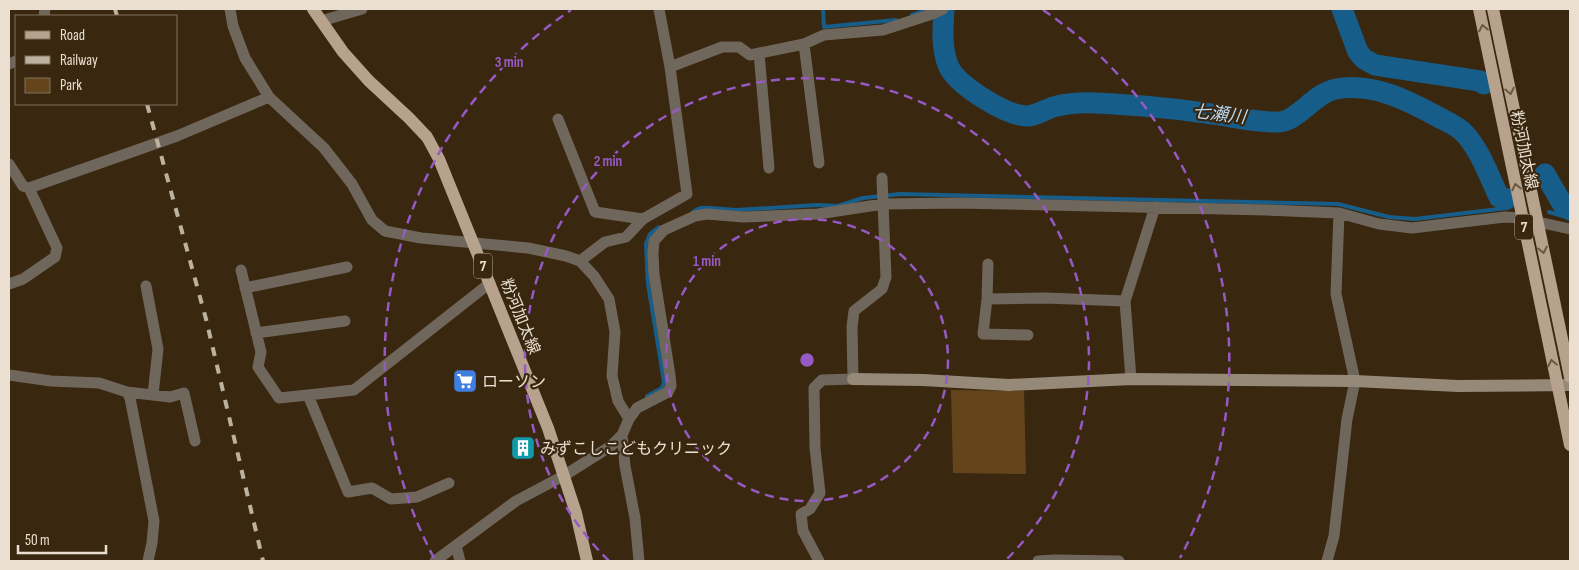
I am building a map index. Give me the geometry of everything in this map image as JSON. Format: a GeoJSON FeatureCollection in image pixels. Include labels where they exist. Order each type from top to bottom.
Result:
{"type":"FeatureCollection","features":[{"type":"Feature","properties":{"kind":"main road","name":"粉河加太線"},"geometry":{"type":"LineString","coordinates":[[313,9],[343,52],[369,81],[427,137],[439,159],[565,475],[587,561]]}},
{"type":"Feature","properties":{"kind":"main road","name":"粉河加太線"},"geometry":{"type":"LineString","coordinates":[[1480,9],[1570,445]]}},
{"type":"Feature","properties":{"kind":"main road","name":"粉河加太線"},"geometry":{"type":"LineString","coordinates":[[1493,9],[1570,377]]}},
{"type":"Feature","properties":{"kind":"street"},"geometry":{"type":"LineString","coordinates":[[230,9],[233,26],[245,58],[269,97],[324,148],[352,184],[372,220],[385,231],[421,238],[528,248],[580,261],[594,276],[609,299],[615,332],[612,376],[618,401],[629,420]]}},
{"type":"Feature","properties":{"kind":"street"},"geometry":{"type":"LineString","coordinates":[[321,21],[362,9]]}},
{"type":"Feature","properties":{"kind":"street"},"geometry":{"type":"LineString","coordinates":[[580,261],[605,242],[626,237],[643,219],[687,194],[670,67],[659,9]]}},
{"type":"Feature","properties":{"kind":"street"},"geometry":{"type":"LineString","coordinates":[[670,67],[722,47],[739,48],[750,55],[804,44],[824,35],[883,30],[938,12]]}},
{"type":"Feature","properties":{"kind":"street"},"geometry":{"type":"LineString","coordinates":[[804,44],[819,164]]}},
{"type":"Feature","properties":{"kind":"street"},"geometry":{"type":"LineString","coordinates":[[759,53],[769,168]]}},
{"type":"Feature","properties":{"kind":"street"},"geometry":{"type":"LineString","coordinates":[[9,164],[23,186],[29,188],[177,136],[269,97]]}},
{"type":"Feature","properties":{"kind":"street"},"geometry":{"type":"LineString","coordinates":[[558,119],[595,212],[643,219]]}},
{"type":"Feature","properties":{"kind":"street"},"geometry":{"type":"LineString","coordinates":[[853,379],[852,327],[854,311],[882,289],[886,277],[882,178]]}},
{"type":"Feature","properties":{"kind":"street"},"geometry":{"type":"LineString","coordinates":[[9,284],[23,279],[56,257],[57,248],[29,188]]}},
{"type":"Feature","properties":{"kind":"street"},"geometry":{"type":"LineString","coordinates":[[435,561],[516,501],[565,475],[611,446],[622,435],[629,420],[638,408],[668,392],[671,386],[654,274],[654,241],[664,230],[695,216],[707,214],[743,218],[818,214],[883,201],[1339,213],[1379,224],[1412,228],[1505,217],[1522,218]]}},
{"type":"Feature","properties":{"kind":"street"},"geometry":{"type":"LineString","coordinates":[[1131,379],[1125,302],[1154,207]]}},
{"type":"Feature","properties":{"kind":"street"},"geometry":{"type":"LineString","coordinates":[[1327,561],[1334,536],[1347,419],[1355,381],[1336,294],[1339,213]]}},
{"type":"Feature","properties":{"kind":"street"},"geometry":{"type":"LineString","coordinates":[[1538,222],[1570,228]]}},
{"type":"Feature","properties":{"kind":"street"},"geometry":{"type":"LineString","coordinates":[[988,264],[983,334],[1028,335]]}},
{"type":"Feature","properties":{"kind":"street"},"geometry":{"type":"LineString","coordinates":[[245,288],[347,267]]}},
{"type":"Feature","properties":{"kind":"street"},"geometry":{"type":"LineString","coordinates":[[240,270],[261,352],[258,367],[279,398],[354,390],[490,283]]}},
{"type":"Feature","properties":{"kind":"street"},"geometry":{"type":"LineString","coordinates":[[146,286],[158,350],[153,395]]}},
{"type":"Feature","properties":{"kind":"street"},"geometry":{"type":"LineString","coordinates":[[987,299],[1045,298],[1125,302]]}},
{"type":"Feature","properties":{"kind":"street"},"geometry":{"type":"LineString","coordinates":[[256,332],[345,321]]}},
{"type":"Feature","properties":{"kind":"street"},"geometry":{"type":"LineString","coordinates":[[9,376],[51,381],[99,383],[127,392],[170,398],[184,393],[195,441]]}},
{"type":"Feature","properties":{"kind":"street"},"geometry":{"type":"LineString","coordinates":[[824,561],[819,561],[804,531],[801,514],[810,509],[820,493],[815,448],[814,388],[822,380],[923,380],[1008,385],[1131,379],[1355,381],[1458,386],[1570,385]]}},
{"type":"Feature","properties":{"kind":"street"},"geometry":{"type":"LineString","coordinates":[[127,392],[130,398],[154,521],[148,561]]}},
{"type":"Feature","properties":{"kind":"street"},"geometry":{"type":"LineString","coordinates":[[308,395],[348,492],[372,488],[391,499],[417,497],[450,483]]}},
{"type":"Feature","properties":{"kind":"street"},"geometry":{"type":"LineString","coordinates":[[622,435],[625,466],[635,518],[639,561]]}},
{"type":"Feature","properties":{"kind":"street"},"geometry":{"type":"LineString","coordinates":[[456,546],[460,561]]}},
{"type":"Feature","properties":{"kind":"street"},"geometry":{"type":"LineString","coordinates":[[1038,561],[1120,561]]}},
{"type":"Feature","properties":{"kind":"green space"},"geometry":{"type":"Polygon","coordinates":[[[951,390],[1024,391],[1026,474],[953,473],[951,390]]]}},
{"type":"Feature","properties":{"kind":"waterway"},"geometry":{"type":"LineString","coordinates":[[823,9],[824,27],[896,20]]}},
{"type":"Feature","properties":{"kind":"waterway","name":"七瀬川"},"geometry":{"type":"LineString","coordinates":[[944,9],[944,51],[948,65],[953,73],[960,81],[982,97],[1016,114],[1029,116],[1057,106],[1089,103],[1162,108],[1256,121],[1279,122],[1293,117],[1328,92],[1336,89],[1364,88],[1390,94],[1460,129],[1476,148],[1499,197],[1507,199]]}},
{"type":"Feature","properties":{"kind":"waterway"},"geometry":{"type":"LineString","coordinates":[[1342,9],[1358,52],[1364,59],[1375,65],[1480,81],[1484,84]]}},
{"type":"Feature","properties":{"kind":"waterway"},"geometry":{"type":"LineString","coordinates":[[912,15],[927,10]]}},
{"type":"Feature","properties":{"kind":"waterway"},"geometry":{"type":"LineString","coordinates":[[1545,174],[1563,205],[1570,210]]}},
{"type":"Feature","properties":{"kind":"waterway"},"geometry":{"type":"LineString","coordinates":[[693,212],[700,208],[736,210],[817,205],[838,206],[863,198],[900,194],[1338,204],[1389,217],[1415,219],[1507,208]]}},
{"type":"Feature","properties":{"kind":"waterway"},"geometry":{"type":"LineString","coordinates":[[1549,212],[1570,218]]}},
{"type":"Feature","properties":{"kind":"waterway"},"geometry":{"type":"LineString","coordinates":[[647,396],[662,388],[664,382],[648,284],[646,244],[650,234],[659,227]]}},
{"type":"Feature","properties":{"kind":"railway"},"geometry":{"type":"LineString","coordinates":[[115,9],[117,15]]}},
{"type":"Feature","properties":{"kind":"railway"},"geometry":{"type":"LineString","coordinates":[[147,105],[206,319],[263,561]]}},
{"type":"Feature","properties":{"kind":"place","name":"ローソン"},"geometry":{"type":"Point","coordinates":[465,381]}},
{"type":"Feature","properties":{"kind":"place","name":"みずこしこどもクリニック"},"geometry":{"type":"Point","coordinates":[523,448]}}]}
